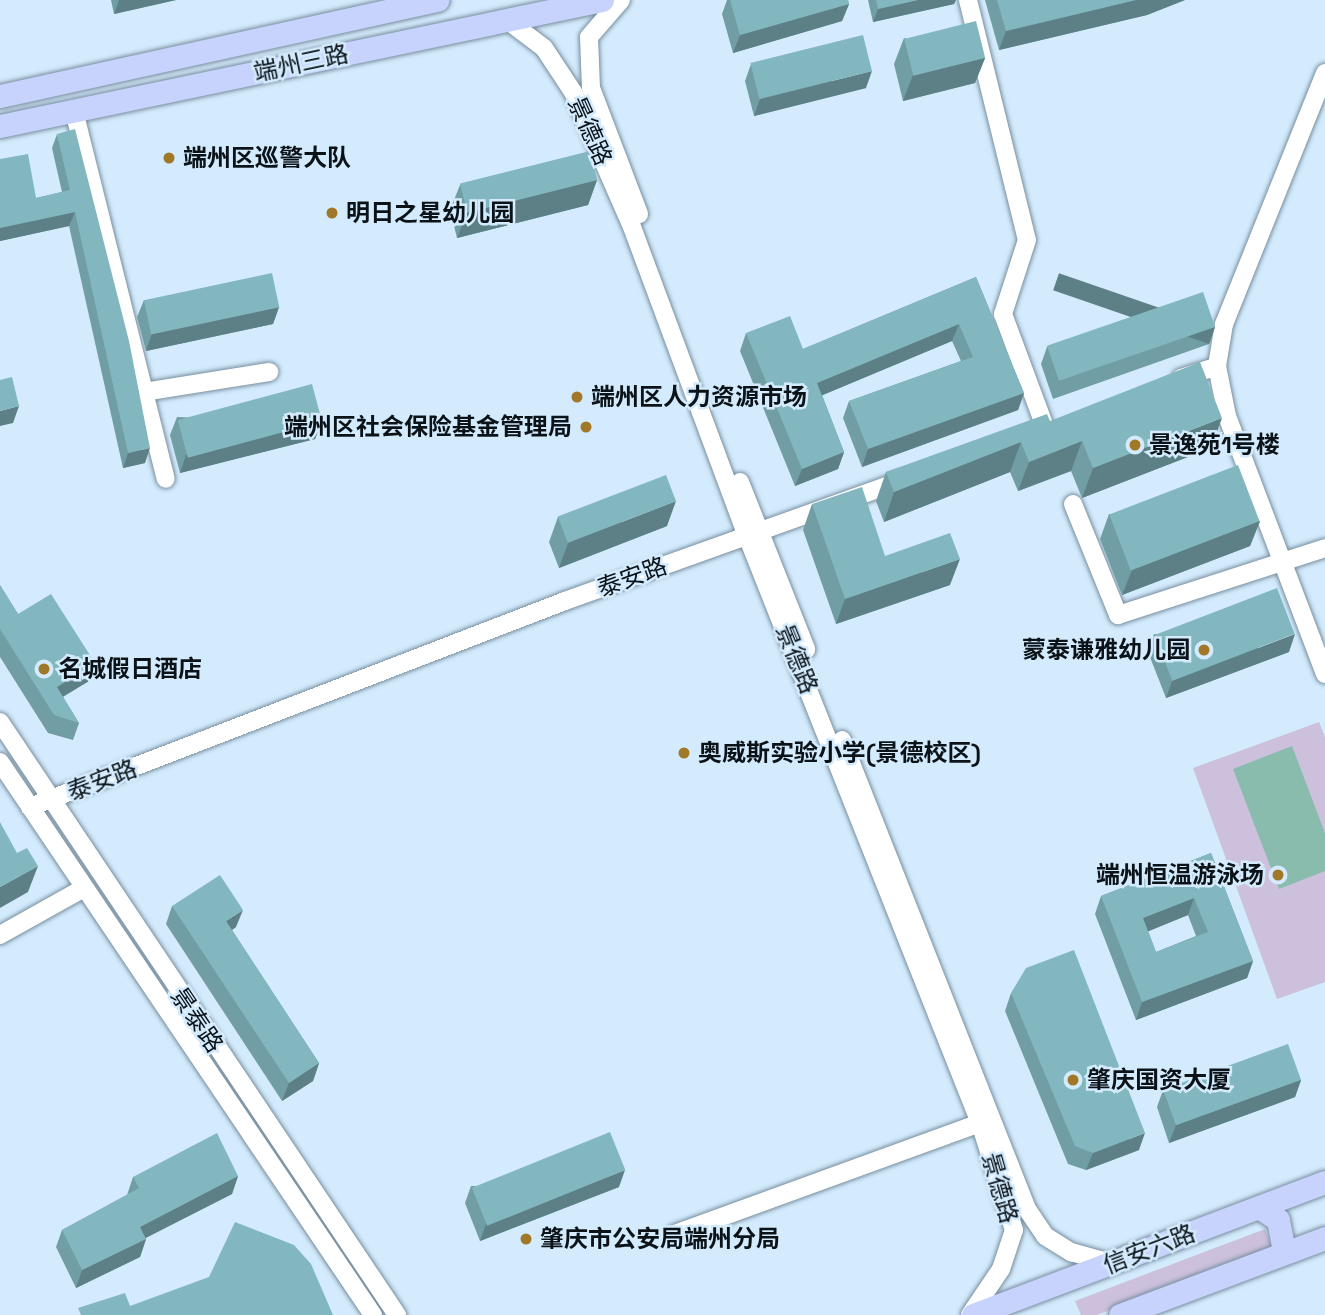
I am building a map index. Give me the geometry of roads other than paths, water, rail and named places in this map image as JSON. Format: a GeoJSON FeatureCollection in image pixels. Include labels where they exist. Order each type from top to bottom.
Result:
{"type":"FeatureCollection","features":[{"type":"Feature","properties":{"kind":"main road","name":"端州三路"},"geometry":{"type":"LineString","coordinates":[[0,96],[393,5],[438,0]]}},
{"type":"Feature","properties":{"kind":"main road","name":"端州三路"},"geometry":{"type":"LineString","coordinates":[[0,126],[603,0]]}},
{"type":"Feature","properties":{"kind":"main road"},"geometry":{"type":"LineString","coordinates":[[142,65],[149,95]]}},
{"type":"Feature","properties":{"kind":"main road","name":"信安六路"},"geometry":{"type":"LineString","coordinates":[[971,1315],[1325,1182]]}},
{"type":"Feature","properties":{"kind":"main road"},"geometry":{"type":"LineString","coordinates":[[1259,1207],[1278,1220],[1284,1252]]}},
{"type":"Feature","properties":{"kind":"main road","name":"信安六路"},"geometry":{"type":"LineString","coordinates":[[1120,1315],[1325,1237]]}},
{"type":"Feature","properties":{"kind":"street","name":"景德路"},"geometry":{"type":"LineString","coordinates":[[621,0],[589,37],[591,88],[753,534],[1027,1209],[1045,1236],[1071,1252],[1111,1263]]}},
{"type":"Feature","properties":{"kind":"street"},"geometry":{"type":"LineString","coordinates":[[968,0],[1027,240],[1003,314],[1045,427]]}},
{"type":"Feature","properties":{"kind":"street","name":"景德路"},"geometry":{"type":"LineString","coordinates":[[507,20],[544,48],[573,92],[632,227],[980,1123],[1014,1230],[1001,1269],[971,1315]]}},
{"type":"Feature","properties":{"kind":"street"},"geometry":{"type":"LineString","coordinates":[[1325,73],[1224,324],[1217,366],[1227,416],[1325,674]]}},
{"type":"Feature","properties":{"kind":"street"},"geometry":{"type":"LineString","coordinates":[[74,111],[166,479]]}},
{"type":"Feature","properties":{"kind":"street"},"geometry":{"type":"LineString","coordinates":[[1168,383],[1217,366]]}},
{"type":"Feature","properties":{"kind":"street"},"geometry":{"type":"LineString","coordinates":[[144,392],[269,372]]}},
{"type":"Feature","properties":{"kind":"street","name":"泰安路"},"geometry":{"type":"LineString","coordinates":[[30,807],[918,474]]}},
{"type":"Feature","properties":{"kind":"street"},"geometry":{"type":"LineString","coordinates":[[1073,504],[1118,615],[1282,559],[1325,548]]}},
{"type":"Feature","properties":{"kind":"street","name":"景泰路"},"geometry":{"type":"LineString","coordinates":[[0,722],[397,1315]]}},
{"type":"Feature","properties":{"kind":"street"},"geometry":{"type":"LineString","coordinates":[[0,762],[373,1315]]}},
{"type":"Feature","properties":{"kind":"street"},"geometry":{"type":"LineString","coordinates":[[0,935],[84,888]]}},
{"type":"Feature","properties":{"kind":"street"},"geometry":{"type":"LineString","coordinates":[[675,1234],[980,1123]]}},
{"type":"Feature","properties":{"kind":"place","name":"端州区巡警大队"},"geometry":{"type":"Point","coordinates":[169,158]}},
{"type":"Feature","properties":{"kind":"place","name":"明日之星幼儿园"},"geometry":{"type":"Point","coordinates":[332,213]}},
{"type":"Feature","properties":{"kind":"place","name":"端州区人力资源市场"},"geometry":{"type":"Point","coordinates":[577,397]}},
{"type":"Feature","properties":{"kind":"place","name":"端州区社会保险基金管理局"},"geometry":{"type":"Point","coordinates":[586,427]}},
{"type":"Feature","properties":{"kind":"place","name":"景逸苑1号楼"},"geometry":{"type":"Point","coordinates":[1135,445]}},
{"type":"Feature","properties":{"kind":"place","name":"蒙泰谦雅幼儿园"},"geometry":{"type":"Point","coordinates":[1204,650]}},
{"type":"Feature","properties":{"kind":"place","name":"名城假日酒店"},"geometry":{"type":"Point","coordinates":[44,669]}},
{"type":"Feature","properties":{"kind":"place","name":"奥威斯实验小学(景德校区)"},"geometry":{"type":"Point","coordinates":[684,753]}},
{"type":"Feature","properties":{"kind":"place","name":"端州恒温游泳场"},"geometry":{"type":"Point","coordinates":[1278,875]}},
{"type":"Feature","properties":{"kind":"place","name":"肇庆国资大厦"},"geometry":{"type":"Point","coordinates":[1073,1080]}},
{"type":"Feature","properties":{"kind":"place","name":"肇庆市公安局端州分局"},"geometry":{"type":"Point","coordinates":[526,1239]}}]}
